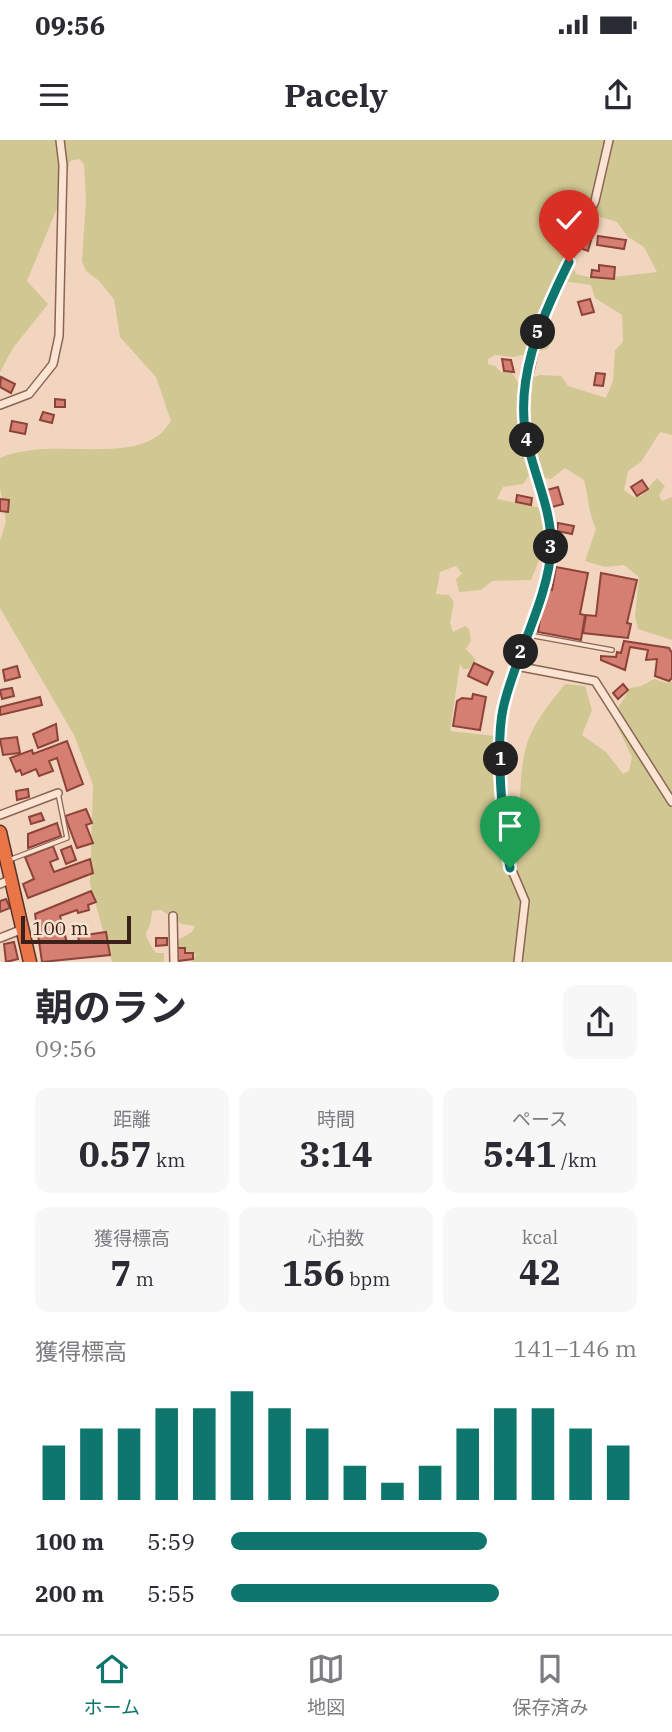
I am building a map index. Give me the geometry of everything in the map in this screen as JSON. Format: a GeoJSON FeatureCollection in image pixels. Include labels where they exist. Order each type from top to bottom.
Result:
{"type":"FeatureCollection","features":[{"type":"Feature","properties":{"kind":"highway"},"geometry":{"type":"LineString","coordinates":[[0,832],[7,861],[6,882],[23,929],[30,962]]}},
{"type":"Feature","properties":{"kind":"street"},"geometry":{"type":"LineString","coordinates":[[0,405],[29,394],[53,364],[59,336],[63,165],[61,140]]}},
{"type":"Feature","properties":{"kind":"street"},"geometry":{"type":"LineString","coordinates":[[518,962],[525,901],[510,868],[506,848],[501,778],[502,712],[552,549],[550,520],[528,447],[524,423],[529,370],[541,319],[595,201],[609,140]]}},
{"type":"Feature","properties":{"kind":"street"},"geometry":{"type":"LineString","coordinates":[[516,666],[595,681],[672,802]]}},
{"type":"Feature","properties":{"kind":"street"},"geometry":{"type":"LineString","coordinates":[[0,815],[58,793]]}},
{"type":"Feature","properties":{"kind":"street"},"geometry":{"type":"LineString","coordinates":[[173,916],[174,962]]}},
{"type":"Feature","properties":{"kind":"street"},"geometry":{"type":"LineString","coordinates":[[0,938],[23,929]]}},
{"type":"Feature","properties":{"kind":"lane"},"geometry":{"type":"LineString","coordinates":[[527,635],[612,650]]}},
{"type":"Feature","properties":{"kind":"lane"},"geometry":{"type":"LineString","coordinates":[[7,861],[67,838],[58,793]]}},
{"type":"Feature","properties":{"kind":"shaded area"},"geometry":{"type":"Polygon","coordinates":[[[0,140],[672,140],[672,435],[660,432],[641,462],[628,471],[624,490],[634,497],[641,496],[657,478],[665,486],[659,495],[662,501],[672,497],[672,640],[638,629],[635,616],[639,577],[624,565],[605,567],[585,561],[596,529],[584,480],[565,468],[551,479],[529,475],[523,484],[503,487],[497,499],[537,507],[545,516],[544,548],[531,580],[492,581],[481,590],[459,592],[456,579],[462,574],[456,566],[440,572],[436,594],[449,595],[454,602],[450,623],[453,632],[465,626],[469,629],[471,641],[466,649],[476,660],[469,669],[463,669],[460,664],[450,731],[495,736],[501,803],[513,804],[520,799],[523,763],[530,737],[535,725],[565,684],[585,686],[592,710],[582,735],[606,752],[623,774],[629,771],[632,757],[606,703],[618,708],[630,688],[654,679],[667,683],[672,681],[672,962],[192,962],[196,954],[175,949],[178,940],[192,932],[195,926],[182,924],[161,910],[152,911],[146,935],[156,953],[164,953],[164,962],[112,962],[90,884],[93,785],[74,735],[0,608],[0,541],[6,521],[0,488],[0,458],[39,449],[122,448],[158,436],[171,421],[156,377],[120,337],[114,299],[99,281],[86,271],[82,261],[86,200],[84,164],[79,159],[70,161],[58,206],[27,281],[48,304],[13,348],[0,372],[0,140]],[[591,214],[591,222],[539,312],[537,321],[551,327],[554,339],[547,349],[513,357],[495,355],[488,359],[488,364],[501,372],[512,373],[523,390],[523,402],[531,396],[532,378],[540,375],[561,376],[568,386],[606,398],[613,381],[615,350],[623,342],[622,315],[595,298],[591,285],[563,281],[568,271],[574,268],[576,274],[596,279],[657,272],[644,247],[627,236],[617,222],[591,214]]]}},
{"type":"Feature","properties":{"kind":"building"},"geometry":{"type":"Polygon","coordinates":[[[585,235],[592,237],[588,251],[580,248],[585,235]]]}},
{"type":"Feature","properties":{"kind":"building"},"geometry":{"type":"Polygon","coordinates":[[[598,236],[626,240],[624,249],[597,245],[598,236]]]}},
{"type":"Feature","properties":{"kind":"building"},"geometry":{"type":"Polygon","coordinates":[[[599,265],[615,267],[614,279],[591,277],[592,270],[599,271],[599,265]]]}},
{"type":"Feature","properties":{"kind":"building"},"geometry":{"type":"Polygon","coordinates":[[[590,299],[594,312],[582,315],[578,302],[590,299]]]}},
{"type":"Feature","properties":{"kind":"building"},"geometry":{"type":"Polygon","coordinates":[[[502,359],[511,360],[514,372],[504,371],[502,359]]]}},
{"type":"Feature","properties":{"kind":"building"},"geometry":{"type":"Polygon","coordinates":[[[596,373],[605,374],[603,386],[594,385],[596,373]]]}},
{"type":"Feature","properties":{"kind":"building"},"geometry":{"type":"Polygon","coordinates":[[[1,377],[15,384],[11,393],[0,387],[1,377]]]}},
{"type":"Feature","properties":{"kind":"building"},"geometry":{"type":"Polygon","coordinates":[[[55,399],[65,400],[65,407],[55,407],[55,399]]]}},
{"type":"Feature","properties":{"kind":"building"},"geometry":{"type":"Polygon","coordinates":[[[43,412],[54,415],[52,423],[40,420],[43,412]]]}},
{"type":"Feature","properties":{"kind":"building"},"geometry":{"type":"Polygon","coordinates":[[[12,421],[27,424],[25,434],[10,431],[12,421]]]}},
{"type":"Feature","properties":{"kind":"building"},"geometry":{"type":"Polygon","coordinates":[[[642,480],[648,489],[637,496],[631,487],[642,480]]]}},
{"type":"Feature","properties":{"kind":"building"},"geometry":{"type":"Polygon","coordinates":[[[558,487],[563,504],[552,507],[547,490],[558,487]]]}},
{"type":"Feature","properties":{"kind":"building"},"geometry":{"type":"Polygon","coordinates":[[[517,495],[532,498],[531,505],[516,502],[517,495]]]}},
{"type":"Feature","properties":{"kind":"building"},"geometry":{"type":"Polygon","coordinates":[[[0,499],[9,500],[8,512],[0,511],[0,499]]]}},
{"type":"Feature","properties":{"kind":"building"},"geometry":{"type":"Polygon","coordinates":[[[558,523],[574,526],[572,534],[557,531],[558,523]]]}},
{"type":"Feature","properties":{"kind":"building"},"geometry":{"type":"Polygon","coordinates":[[[556,567],[588,573],[580,614],[585,615],[581,640],[538,632],[545,589],[552,590],[556,567]]]}},
{"type":"Feature","properties":{"kind":"building"},"geometry":{"type":"Polygon","coordinates":[[[601,573],[637,580],[627,623],[631,624],[628,638],[583,633],[586,615],[596,616],[601,573]]]}},
{"type":"Feature","properties":{"kind":"building"},"geometry":{"type":"Polygon","coordinates":[[[624,641],[669,648],[672,653],[672,678],[669,681],[655,676],[657,659],[646,660],[648,650],[630,647],[625,670],[601,660],[601,656],[616,657],[617,652],[621,653],[624,641]]]}},
{"type":"Feature","properties":{"kind":"building"},"geometry":{"type":"Polygon","coordinates":[[[474,663],[493,672],[487,685],[468,676],[474,663]]]}},
{"type":"Feature","properties":{"kind":"building"},"geometry":{"type":"Polygon","coordinates":[[[17,666],[20,677],[5,681],[3,670],[17,666]]]}},
{"type":"Feature","properties":{"kind":"building"},"geometry":{"type":"Polygon","coordinates":[[[623,684],[628,690],[618,699],[613,693],[623,684]]]}},
{"type":"Feature","properties":{"kind":"building"},"geometry":{"type":"Polygon","coordinates":[[[12,688],[14,696],[2,699],[0,690],[12,688]]]}},
{"type":"Feature","properties":{"kind":"building"},"geometry":{"type":"Polygon","coordinates":[[[473,694],[486,697],[480,730],[453,726],[457,701],[462,698],[472,699],[473,694]]]}},
{"type":"Feature","properties":{"kind":"building"},"geometry":{"type":"Polygon","coordinates":[[[40,697],[42,705],[0,715],[0,707],[40,697]]]}},
{"type":"Feature","properties":{"kind":"building"},"geometry":{"type":"Polygon","coordinates":[[[56,724],[58,740],[38,748],[33,734],[56,724]]]}},
{"type":"Feature","properties":{"kind":"building"},"geometry":{"type":"Polygon","coordinates":[[[17,737],[20,753],[3,755],[0,739],[17,737]]]}},
{"type":"Feature","properties":{"kind":"building"},"geometry":{"type":"Polygon","coordinates":[[[67,741],[83,784],[67,791],[57,758],[49,761],[53,771],[39,776],[36,769],[22,775],[20,770],[16,772],[10,758],[32,750],[33,754],[67,741]]]}},
{"type":"Feature","properties":{"kind":"building"},"geometry":{"type":"Polygon","coordinates":[[[28,789],[29,797],[17,800],[16,791],[28,789]]]}},
{"type":"Feature","properties":{"kind":"building"},"geometry":{"type":"Polygon","coordinates":[[[86,809],[92,823],[86,825],[93,843],[77,848],[65,816],[86,809]]]}},
{"type":"Feature","properties":{"kind":"building"},"geometry":{"type":"Polygon","coordinates":[[[41,813],[44,820],[31,824],[29,817],[41,813]]]}},
{"type":"Feature","properties":{"kind":"building"},"geometry":{"type":"Polygon","coordinates":[[[57,823],[61,836],[28,848],[28,834],[57,823]]]}},
{"type":"Feature","properties":{"kind":"building"},"geometry":{"type":"Polygon","coordinates":[[[53,846],[58,859],[50,862],[54,872],[90,859],[93,873],[28,898],[23,884],[34,879],[25,857],[53,846]]]}},
{"type":"Feature","properties":{"kind":"building"},"geometry":{"type":"Polygon","coordinates":[[[71,846],[76,860],[66,864],[61,850],[71,846]]]}},
{"type":"Feature","properties":{"kind":"building"},"geometry":{"type":"Polygon","coordinates":[[[91,891],[96,902],[88,905],[89,910],[78,913],[77,910],[60,916],[67,943],[79,941],[78,936],[106,932],[110,955],[42,962],[35,914],[91,891]]]}},
{"type":"Feature","properties":{"kind":"building"},"geometry":{"type":"Polygon","coordinates":[[[6,899],[10,908],[0,912],[0,901],[6,899]]]}},
{"type":"Feature","properties":{"kind":"building"},"geometry":{"type":"Polygon","coordinates":[[[156,938],[167,938],[167,945],[156,946],[156,938]]]}},
{"type":"Feature","properties":{"kind":"building"},"geometry":{"type":"Polygon","coordinates":[[[14,942],[18,959],[6,962],[4,944],[14,942]]]}},
{"type":"Feature","properties":{"kind":"building"},"geometry":{"type":"Polygon","coordinates":[[[177,948],[185,948],[185,953],[193,953],[193,959],[178,961],[177,948]]]}},
{"type":"Feature","properties":{"kind":"route"},"geometry":{"type":"LineString","coordinates":[[510,868],[501,778],[502,712],[540,597],[552,549],[550,520],[528,447],[524,423],[525,393],[541,319],[569,262]]}}]}
